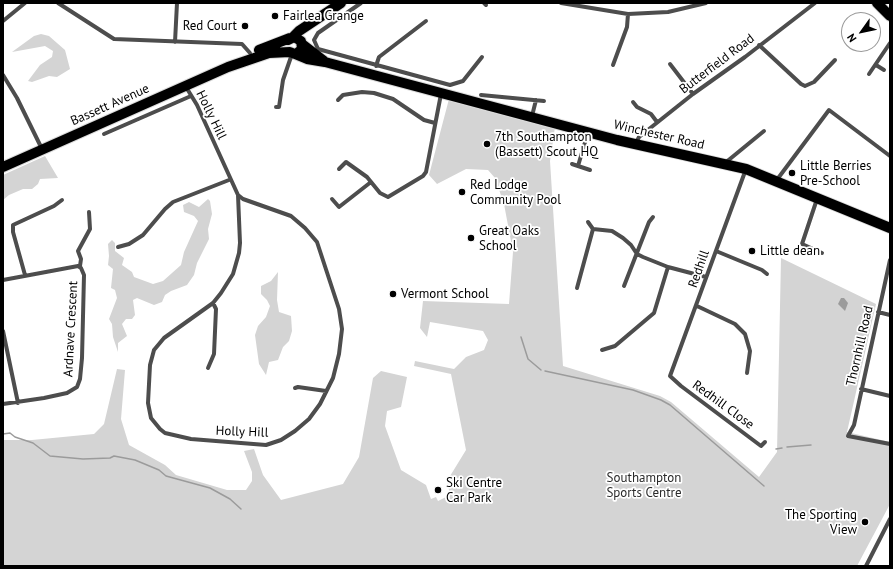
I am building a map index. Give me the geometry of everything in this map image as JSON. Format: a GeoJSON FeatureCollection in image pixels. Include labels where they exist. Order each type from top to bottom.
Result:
{"type":"FeatureCollection","features":[{"type":"Feature","properties":{"kind":"main road","name":"Bassett Avenue"},"geometry":{"type":"LineString","coordinates":[[228,67],[250,53],[291,38],[300,30],[341,3]]}},
{"type":"Feature","properties":{"kind":"main road"},"geometry":{"type":"LineString","coordinates":[[877,3],[890,16]]}},
{"type":"Feature","properties":{"kind":"main road","name":"Bassett Avenue"},"geometry":{"type":"LineString","coordinates":[[302,43],[318,19]]}},
{"type":"Feature","properties":{"kind":"main road"},"geometry":{"type":"LineString","coordinates":[[291,38],[299,39],[302,43],[302,49],[292,53],[286,46],[291,38]]}},
{"type":"Feature","properties":{"kind":"main road","name":"Winchester Road"},"geometry":{"type":"LineString","coordinates":[[302,43],[325,62]]}},
{"type":"Feature","properties":{"kind":"main road","name":"Bassett Avenue"},"geometry":{"type":"LineString","coordinates":[[3,167],[228,67],[269,53],[292,53]]}},
{"type":"Feature","properties":{"kind":"main road","name":"Winchester Road"},"geometry":{"type":"LineString","coordinates":[[292,53],[307,59],[325,62],[588,132],[746,169],[890,228]]}},
{"type":"Feature","properties":{"kind":"street"},"geometry":{"type":"LineString","coordinates":[[3,21],[25,3]]}},
{"type":"Feature","properties":{"kind":"street"},"geometry":{"type":"LineString","coordinates":[[58,3],[108,37],[114,39],[242,44],[250,53]]}},
{"type":"Feature","properties":{"kind":"street"},"geometry":{"type":"LineString","coordinates":[[361,3],[318,33],[314,44],[321,51],[419,76],[438,83],[455,84],[464,81],[482,57]]}},
{"type":"Feature","properties":{"kind":"street"},"geometry":{"type":"LineString","coordinates":[[561,3],[582,5],[628,14],[668,12],[706,3]]}},
{"type":"Feature","properties":{"kind":"street","name":"Butterfield Road"},"geometry":{"type":"LineString","coordinates":[[636,144],[639,137],[657,122],[815,3]]}},
{"type":"Feature","properties":{"kind":"street"},"geometry":{"type":"LineString","coordinates":[[175,42],[178,4]]}},
{"type":"Feature","properties":{"kind":"street"},"geometry":{"type":"LineString","coordinates":[[613,65],[627,27],[628,14]]}},
{"type":"Feature","properties":{"kind":"street"},"geometry":{"type":"LineString","coordinates":[[376,66],[379,57],[426,21]]}},
{"type":"Feature","properties":{"kind":"street"},"geometry":{"type":"LineString","coordinates":[[868,74],[876,65],[890,43]]}},
{"type":"Feature","properties":{"kind":"street"},"geometry":{"type":"LineString","coordinates":[[759,46],[805,86],[814,82],[835,60]]}},
{"type":"Feature","properties":{"kind":"street"},"geometry":{"type":"LineString","coordinates":[[279,107],[283,80],[292,53]]}},
{"type":"Feature","properties":{"kind":"street"},"geometry":{"type":"LineString","coordinates":[[670,64],[693,94]]}},
{"type":"Feature","properties":{"kind":"street"},"geometry":{"type":"LineString","coordinates":[[673,68],[677,65]]}},
{"type":"Feature","properties":{"kind":"street"},"geometry":{"type":"LineString","coordinates":[[876,65],[884,70]]}},
{"type":"Feature","properties":{"kind":"street"},"geometry":{"type":"LineString","coordinates":[[3,75],[17,98],[42,150]]}},
{"type":"Feature","properties":{"kind":"street"},"geometry":{"type":"LineString","coordinates":[[416,86],[419,76]]}},
{"type":"Feature","properties":{"kind":"street","name":"Holly Hill"},"geometry":{"type":"LineString","coordinates":[[186,86],[197,105],[229,180],[238,195],[243,199],[291,216],[305,228],[321,249],[339,309],[342,329],[337,364],[326,391],[309,419],[295,431],[272,443],[245,444],[180,438],[160,429],[151,418],[148,403],[150,365],[154,350],[164,338],[213,303],[233,274],[239,253],[238,195]]}},
{"type":"Feature","properties":{"kind":"street"},"geometry":{"type":"LineString","coordinates":[[338,100],[343,95],[362,92],[374,93],[393,99],[424,120],[435,123]]}},
{"type":"Feature","properties":{"kind":"street"},"geometry":{"type":"LineString","coordinates":[[339,169],[346,162],[371,182],[380,194],[388,197],[423,176],[426,172],[441,93]]}},
{"type":"Feature","properties":{"kind":"street"},"geometry":{"type":"LineString","coordinates":[[481,95],[487,93],[544,101]]}},
{"type":"Feature","properties":{"kind":"street","name":"Bassett Avenue"},"geometry":{"type":"LineString","coordinates":[[104,134],[191,96]]}},
{"type":"Feature","properties":{"kind":"street"},"geometry":{"type":"LineString","coordinates":[[531,117],[536,100]]}},
{"type":"Feature","properties":{"kind":"street"},"geometry":{"type":"LineString","coordinates":[[633,102],[637,107],[651,114],[657,122]]}},
{"type":"Feature","properties":{"kind":"street"},"geometry":{"type":"LineString","coordinates":[[633,111],[637,107]]}},
{"type":"Feature","properties":{"kind":"street"},"geometry":{"type":"LineString","coordinates":[[776,182],[829,110],[890,156]]}},
{"type":"Feature","properties":{"kind":"street"},"geometry":{"type":"LineString","coordinates":[[725,163],[764,131]]}},
{"type":"Feature","properties":{"kind":"street"},"geometry":{"type":"LineString","coordinates":[[578,166],[588,132]]}},
{"type":"Feature","properties":{"kind":"street"},"geometry":{"type":"LineString","coordinates":[[572,164],[590,170]]}},
{"type":"Feature","properties":{"kind":"street","name":"Redhill"},"geometry":{"type":"LineString","coordinates":[[670,376],[697,306],[706,277],[746,169]]}},
{"type":"Feature","properties":{"kind":"street"},"geometry":{"type":"LineString","coordinates":[[118,247],[129,244],[143,235],[164,209],[173,202],[229,180]]}},
{"type":"Feature","properties":{"kind":"street"},"geometry":{"type":"LineString","coordinates":[[332,199],[339,207],[371,182]]}},
{"type":"Feature","properties":{"kind":"street"},"geometry":{"type":"LineString","coordinates":[[817,199],[802,244],[822,253]]}},
{"type":"Feature","properties":{"kind":"street"},"geometry":{"type":"LineString","coordinates":[[25,274],[13,232],[13,225],[54,206],[62,200]]}},
{"type":"Feature","properties":{"kind":"street"},"geometry":{"type":"LineString","coordinates":[[80,266],[81,259],[76,251],[89,233],[87,220],[88,212]]}},
{"type":"Feature","properties":{"kind":"street"},"geometry":{"type":"LineString","coordinates":[[624,286],[649,222],[653,217]]}},
{"type":"Feature","properties":{"kind":"street"},"geometry":{"type":"LineString","coordinates":[[588,222],[593,229],[612,231],[632,245],[637,254],[668,267],[706,277]]}},
{"type":"Feature","properties":{"kind":"street"},"geometry":{"type":"LineString","coordinates":[[577,288],[593,229]]}},
{"type":"Feature","properties":{"kind":"street"},"geometry":{"type":"LineString","coordinates":[[716,251],[762,270],[767,274]]}},
{"type":"Feature","properties":{"kind":"street","name":"Thornhill Road"},"geometry":{"type":"LineString","coordinates":[[890,260],[854,425],[848,436],[890,444]]}},
{"type":"Feature","properties":{"kind":"street","name":"Ardnave Crescent"},"geometry":{"type":"LineString","coordinates":[[3,280],[25,274],[80,266],[84,275],[82,358],[78,384],[74,390],[67,393],[3,404]]}},
{"type":"Feature","properties":{"kind":"street"},"geometry":{"type":"LineString","coordinates":[[602,350],[615,346],[652,316],[668,267]]}},
{"type":"Feature","properties":{"kind":"street"},"geometry":{"type":"LineString","coordinates":[[208,368],[214,354],[216,309],[213,303]]}},
{"type":"Feature","properties":{"kind":"street"},"geometry":{"type":"LineString","coordinates":[[697,306],[735,324],[745,334],[750,351],[747,373]]}},
{"type":"Feature","properties":{"kind":"street"},"geometry":{"type":"LineString","coordinates":[[878,312],[890,315]]}},
{"type":"Feature","properties":{"kind":"street"},"geometry":{"type":"LineString","coordinates":[[3,331],[18,402]]}},
{"type":"Feature","properties":{"kind":"street","name":"Redhill Close"},"geometry":{"type":"LineString","coordinates":[[670,376],[681,386],[762,446],[765,442]]}},
{"type":"Feature","properties":{"kind":"street"},"geometry":{"type":"LineString","coordinates":[[296,388],[298,386],[326,391]]}},
{"type":"Feature","properties":{"kind":"street"},"geometry":{"type":"LineString","coordinates":[[861,389],[890,396]]}},
{"type":"Feature","properties":{"kind":"street"},"geometry":{"type":"LineString","coordinates":[[866,566],[890,519]]}},
{"type":"Feature","properties":{"kind":"green space"},"geometry":{"type":"Polygon","coordinates":[[[41,34],[49,36],[65,50],[70,69],[57,77],[49,76],[32,82],[28,81],[40,65],[52,57],[53,51],[45,46],[12,52],[34,36],[41,34]]]}},
{"type":"Feature","properties":{"kind":"green space","name":"Southampton Sports Centre"},"geometry":{"type":"Polygon","coordinates":[[[449,99],[555,127],[550,161],[563,366],[660,396],[671,402],[759,477],[777,452],[781,258],[876,304],[847,432],[890,442],[890,504],[857,566],[3,566],[3,440],[32,440],[94,434],[104,424],[117,369],[125,370],[121,419],[129,445],[165,465],[176,475],[227,490],[246,490],[252,481],[252,472],[244,451],[254,449],[263,475],[281,500],[343,484],[359,457],[373,378],[381,371],[407,377],[401,407],[387,411],[385,426],[401,470],[426,485],[431,499],[436,497],[438,501],[450,495],[447,481],[466,450],[451,374],[414,366],[415,361],[454,369],[466,357],[484,350],[488,340],[483,331],[430,322],[427,337],[420,328],[423,301],[509,304],[513,252],[504,204],[495,178],[488,170],[466,169],[437,184],[429,175],[449,99]]]}},
{"type":"Feature","properties":{"kind":"green space"},"geometry":{"type":"Polygon","coordinates":[[[45,156],[58,178],[40,179],[38,184],[32,189],[23,189],[9,195],[3,200],[3,175],[45,156]]]}},
{"type":"Feature","properties":{"kind":"green space"},"geometry":{"type":"Polygon","coordinates":[[[208,199],[210,201],[212,214],[208,229],[209,239],[197,263],[194,275],[187,285],[165,295],[162,302],[154,305],[137,298],[133,300],[135,315],[132,319],[126,319],[122,324],[127,336],[118,343],[118,352],[113,337],[112,324],[109,319],[117,298],[115,290],[111,288],[113,269],[108,265],[108,244],[112,240],[115,243],[115,251],[124,258],[122,265],[132,272],[134,277],[153,284],[163,281],[181,265],[184,252],[198,221],[194,216],[184,212],[183,205],[189,202],[199,207],[208,199]]]}},
{"type":"Feature","properties":{"kind":"green space"},"geometry":{"type":"Polygon","coordinates":[[[278,272],[277,300],[279,312],[291,316],[292,331],[289,341],[283,347],[278,360],[269,362],[266,375],[259,364],[255,335],[258,326],[266,317],[270,306],[261,294],[261,286],[271,281],[278,272]]]}},
{"type":"Feature","properties":{"kind":"shaded area"},"geometry":{"type":"Polygon","coordinates":[[[841,298],[844,298],[848,303],[845,311],[838,304],[841,298]]]}},
{"type":"Feature","properties":{"kind":"waterway"},"geometry":{"type":"LineString","coordinates":[[521,337],[528,359],[541,370]]}},
{"type":"Feature","properties":{"kind":"waterway"},"geometry":{"type":"LineString","coordinates":[[545,371],[633,390],[661,400],[670,405],[764,486]]}},
{"type":"Feature","properties":{"kind":"waterway"},"geometry":{"type":"LineString","coordinates":[[3,434],[10,433],[15,437],[33,443],[50,456],[83,459],[110,458],[114,456],[135,460],[159,470],[166,476],[210,488],[230,499],[241,509]]}},
{"type":"Feature","properties":{"kind":"waterway"},"geometry":{"type":"LineString","coordinates":[[787,447],[811,445]]}},
{"type":"Feature","properties":{"kind":"waterway"},"geometry":{"type":"LineString","coordinates":[[776,449],[782,448]]}},
{"type":"Feature","properties":{"kind":"place","name":"Fairlea Grange"},"geometry":{"type":"Point","coordinates":[275,16]}},
{"type":"Feature","properties":{"kind":"place","name":"Red Court"},"geometry":{"type":"Point","coordinates":[245,26]}},
{"type":"Feature","properties":{"kind":"place","name":"7th Southampton (Bassett) Scout HQ"},"geometry":{"type":"Point","coordinates":[487,144]}},
{"type":"Feature","properties":{"kind":"place","name":"Little Berries Pre-School"},"geometry":{"type":"Point","coordinates":[792,173]}},
{"type":"Feature","properties":{"kind":"place","name":"Red Lodge Community Pool"},"geometry":{"type":"Point","coordinates":[462,192]}},
{"type":"Feature","properties":{"kind":"place","name":"Great Oaks School"},"geometry":{"type":"Point","coordinates":[471,238]}},
{"type":"Feature","properties":{"kind":"place","name":"Little dean"},"geometry":{"type":"Point","coordinates":[752,251]}},
{"type":"Feature","properties":{"kind":"place","name":"Vermont School"},"geometry":{"type":"Point","coordinates":[393,294]}},
{"type":"Feature","properties":{"kind":"place","name":"Ski Centre Car Park"},"geometry":{"type":"Point","coordinates":[438,490]}},
{"type":"Feature","properties":{"kind":"place","name":"The Sporting View"},"geometry":{"type":"Point","coordinates":[865,522]}}]}
